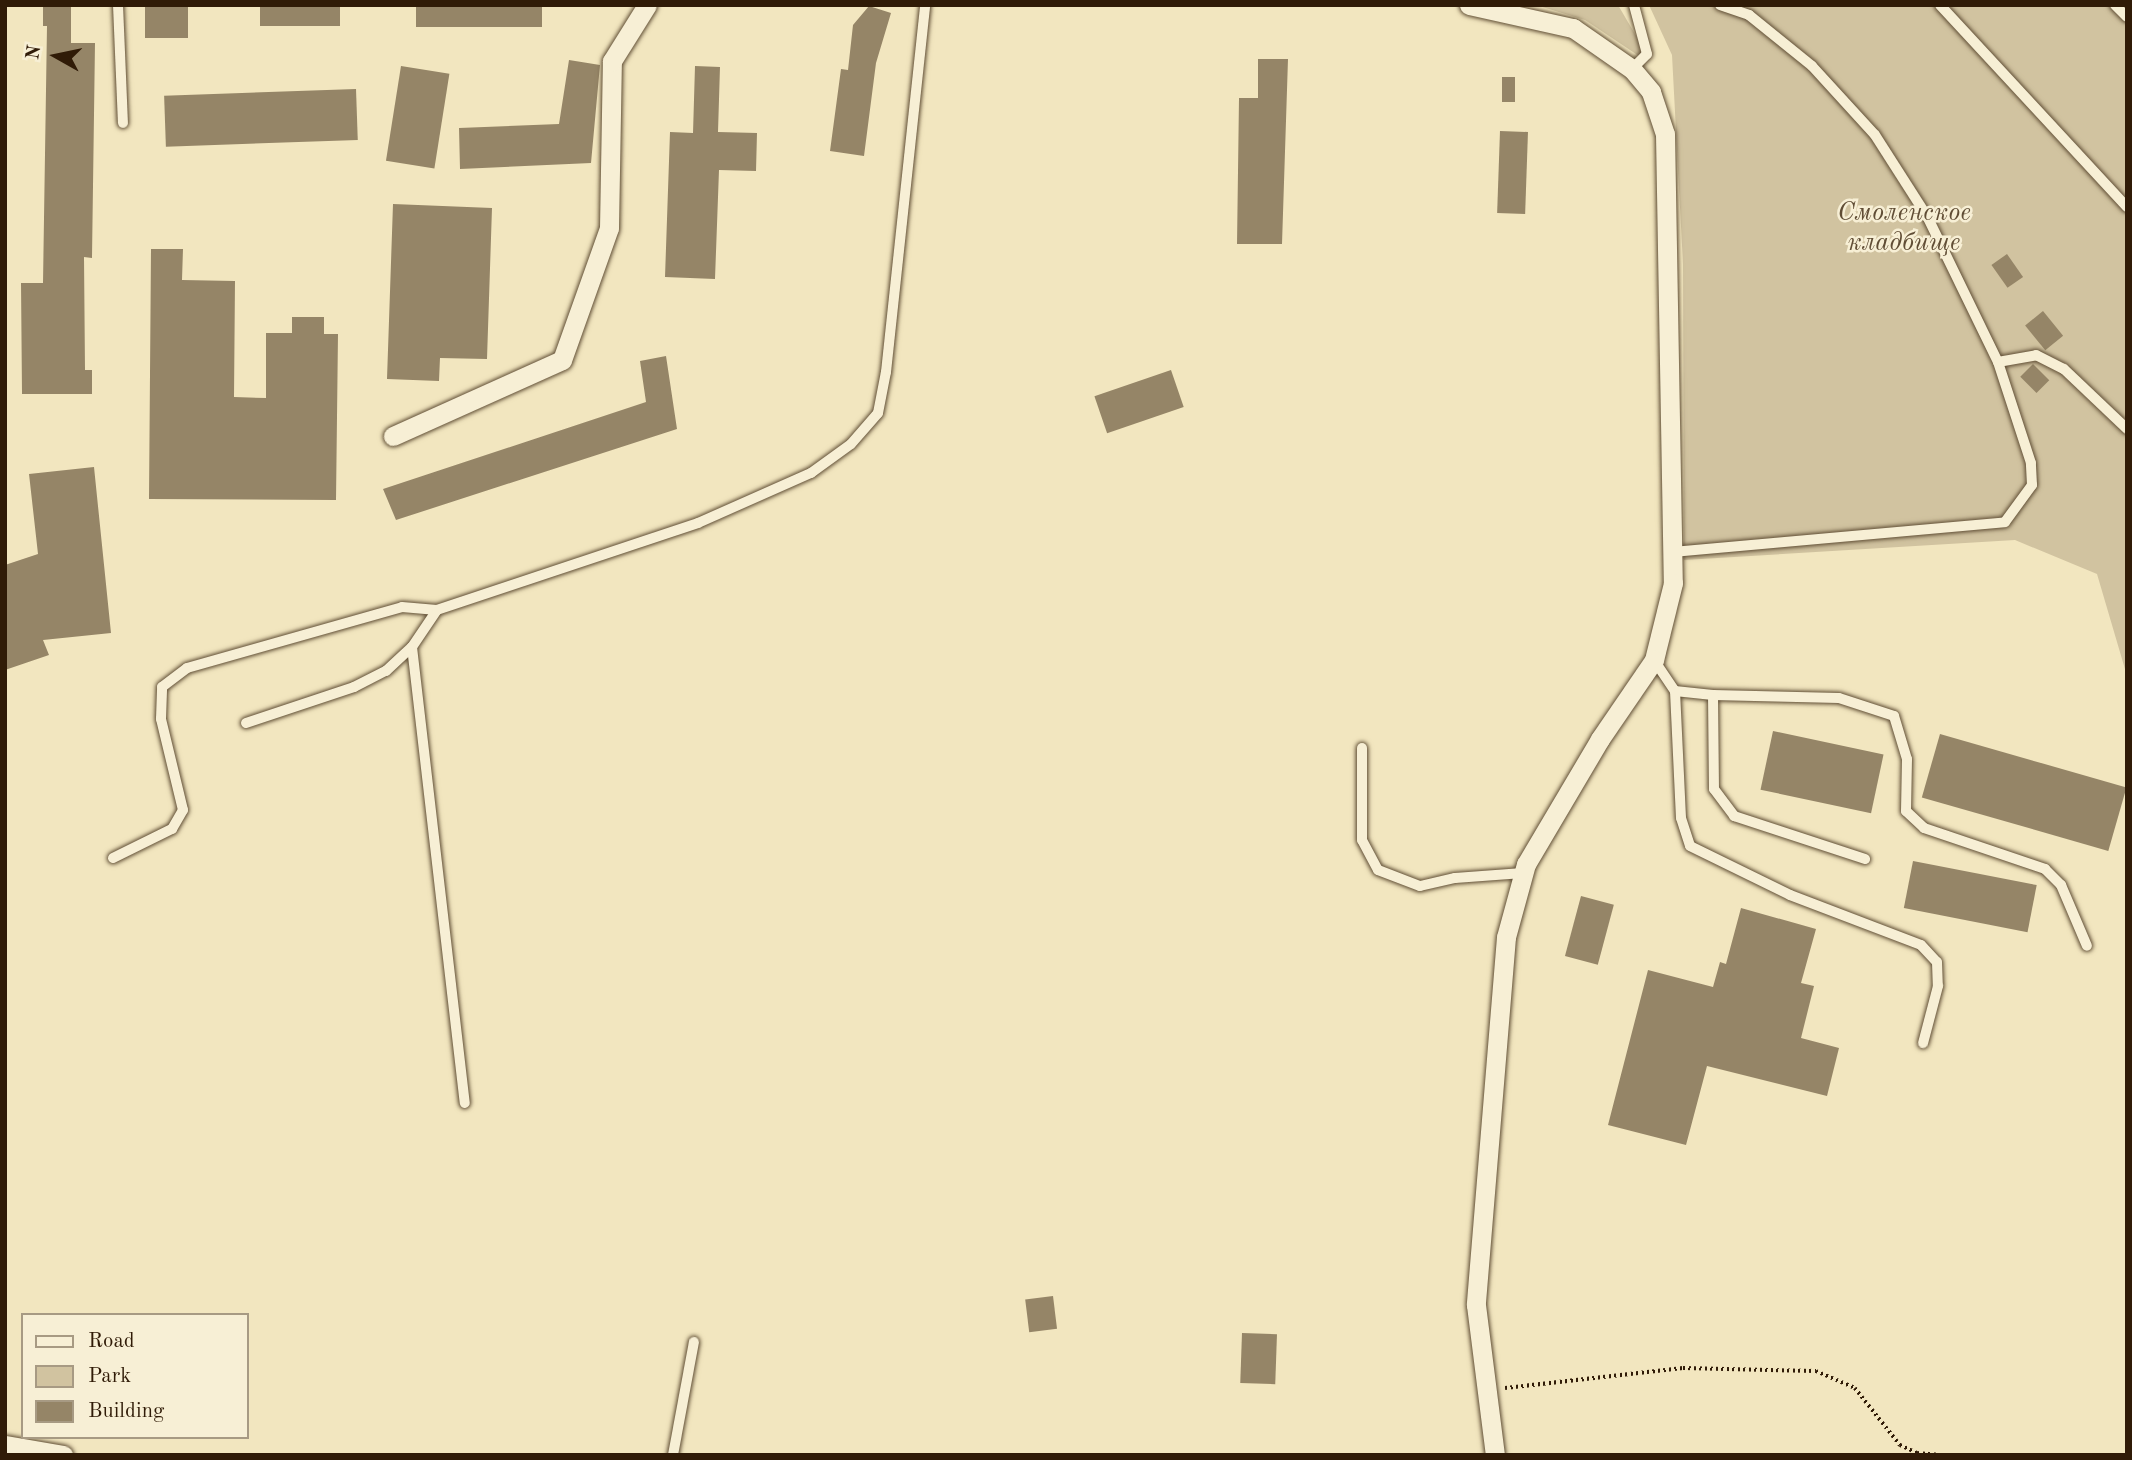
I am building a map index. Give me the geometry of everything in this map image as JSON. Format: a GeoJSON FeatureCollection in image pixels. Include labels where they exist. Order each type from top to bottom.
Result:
{"type":"FeatureCollection","features":[{"type":"Feature","properties":{"kind":"street"},"geometry":{"type":"LineString","coordinates":[[393,436],[562,360],[609,228],[612,61],[647,5]]}},
{"type":"Feature","properties":{"kind":"street"},"geometry":{"type":"LineString","coordinates":[[1469,5],[1573,28],[1632,69],[1651,92],[1665,134],[1673,583],[1654,660],[1600,739],[1523,873],[1506,937],[1476,1305],[1495,1455]]}},
{"type":"Feature","properties":{"kind":"street"},"geometry":{"type":"LineString","coordinates":[[5,1445],[62,1455]]}},
{"type":"Feature","properties":{"kind":"lane"},"geometry":{"type":"LineString","coordinates":[[118,5],[123,123]]}},
{"type":"Feature","properties":{"kind":"lane"},"geometry":{"type":"LineString","coordinates":[[113,858],[172,830],[183,810],[161,719],[162,687],[187,668],[402,607],[437,610],[698,523],[811,473],[851,444],[878,412],[886,372],[925,5]]}},
{"type":"Feature","properties":{"kind":"lane"},"geometry":{"type":"LineString","coordinates":[[1632,69],[1647,54],[1633,5]]}},
{"type":"Feature","properties":{"kind":"lane"},"geometry":{"type":"LineString","coordinates":[[1672,552],[2005,522],[2032,485],[2031,463],[1998,362],[1928,218],[1875,135],[1812,66],[1749,15],[1720,5]]}},
{"type":"Feature","properties":{"kind":"lane"},"geometry":{"type":"LineString","coordinates":[[1940,5],[2127,207]]}},
{"type":"Feature","properties":{"kind":"lane"},"geometry":{"type":"LineString","coordinates":[[2115,5],[2127,17]]}},
{"type":"Feature","properties":{"kind":"lane"},"geometry":{"type":"LineString","coordinates":[[1998,362],[2036,355],[2064,369],[2127,429]]}},
{"type":"Feature","properties":{"kind":"lane"},"geometry":{"type":"LineString","coordinates":[[246,723],[354,687],[386,671],[412,647],[437,610]]}},
{"type":"Feature","properties":{"kind":"lane"},"geometry":{"type":"LineString","coordinates":[[412,647],[465,1103]]}},
{"type":"Feature","properties":{"kind":"lane"},"geometry":{"type":"LineString","coordinates":[[1654,660],[1675,691],[1681,818],[1690,846],[1790,895],[1921,945],[1937,962],[1923,1043]]}},
{"type":"Feature","properties":{"kind":"lane"},"geometry":{"type":"LineString","coordinates":[[1675,691],[1713,695],[1839,698],[1894,716],[1907,759],[1906,811],[1924,828],[2045,869],[2061,885],[2087,946]]}},
{"type":"Feature","properties":{"kind":"lane"},"geometry":{"type":"LineString","coordinates":[[1713,695],[1714,789],[1734,816],[1865,859]]}},
{"type":"Feature","properties":{"kind":"lane"},"geometry":{"type":"LineString","coordinates":[[1362,748],[1362,840],[1378,870],[1420,886],[1455,878],[1523,873]]}},
{"type":"Feature","properties":{"kind":"lane"},"geometry":{"type":"LineString","coordinates":[[673,1455],[694,1342]]}},
{"type":"Feature","properties":{"kind":"path"},"geometry":{"type":"LineString","coordinates":[[1485,1390],[1683,1368],[1816,1371],[1855,1388],[1900,1445],[1917,1453],[1938,1455]]}},
{"type":"Feature","properties":{"kind":"green space"},"geometry":{"type":"Polygon","coordinates":[[[1536,5],[1618,5],[1642,46],[1642,58],[1585,20],[1536,5]]]}},
{"type":"Feature","properties":{"kind":"green space","name":"Смоленское кладбище"},"geometry":{"type":"Polygon","coordinates":[[[1649,5],[2127,5],[2127,676],[2097,574],[2015,540],[1684,560],[1683,264],[1672,55],[1649,5]]]}},
{"type":"Feature","properties":{"kind":"building"},"geometry":{"type":"Polygon","coordinates":[[[43,5],[71,5],[71,43],[95,43],[92,258],[84,257],[85,370],[92,370],[92,394],[22,394],[21,283],[43,283],[47,26],[43,26],[43,5]]]}},
{"type":"Feature","properties":{"kind":"building"},"geometry":{"type":"Polygon","coordinates":[[[145,5],[188,5],[188,38],[145,38],[145,5]]]}},
{"type":"Feature","properties":{"kind":"building"},"geometry":{"type":"Polygon","coordinates":[[[260,5],[340,5],[340,26],[260,26],[260,5]]]}},
{"type":"Feature","properties":{"kind":"building"},"geometry":{"type":"Polygon","coordinates":[[[416,5],[542,5],[542,27],[416,27],[416,5]]]}},
{"type":"Feature","properties":{"kind":"building"},"geometry":{"type":"Polygon","coordinates":[[[869,6],[891,13],[876,63],[864,156],[830,151],[841,69],[848,70],[853,25],[869,6]]]}},
{"type":"Feature","properties":{"kind":"building"},"geometry":{"type":"Polygon","coordinates":[[[1258,59],[1288,59],[1282,244],[1237,244],[1239,98],[1258,98],[1258,59]]]}},
{"type":"Feature","properties":{"kind":"building"},"geometry":{"type":"Polygon","coordinates":[[[569,60],[600,65],[591,163],[460,169],[459,128],[559,124],[569,60]]]}},
{"type":"Feature","properties":{"kind":"building"},"geometry":{"type":"Polygon","coordinates":[[[401,66],[449,74],[434,168],[386,161],[401,66]]]}},
{"type":"Feature","properties":{"kind":"building"},"geometry":{"type":"Polygon","coordinates":[[[695,66],[720,67],[718,132],[757,133],[756,171],[719,170],[715,279],[665,277],[670,132],[693,133],[695,66]]]}},
{"type":"Feature","properties":{"kind":"building"},"geometry":{"type":"Polygon","coordinates":[[[1502,77],[1515,77],[1515,102],[1502,102],[1502,77]]]}},
{"type":"Feature","properties":{"kind":"building"},"geometry":{"type":"Polygon","coordinates":[[[356,89],[358,140],[166,147],[164,96],[356,89]]]}},
{"type":"Feature","properties":{"kind":"building"},"geometry":{"type":"Polygon","coordinates":[[[1500,131],[1528,132],[1525,214],[1497,213],[1500,131]]]}},
{"type":"Feature","properties":{"kind":"building"},"geometry":{"type":"Polygon","coordinates":[[[393,204],[492,208],[487,359],[440,358],[439,381],[387,379],[393,204]]]}},
{"type":"Feature","properties":{"kind":"building"},"geometry":{"type":"Polygon","coordinates":[[[151,249],[183,249],[182,280],[235,281],[234,397],[266,398],[266,333],[292,333],[292,317],[324,317],[324,334],[338,334],[336,500],[149,499],[151,249]]]}},
{"type":"Feature","properties":{"kind":"building"},"geometry":{"type":"Polygon","coordinates":[[[2007,254],[2023,277],[2007,288],[1991,265],[2007,254]]]}},
{"type":"Feature","properties":{"kind":"building"},"geometry":{"type":"Polygon","coordinates":[[[2043,311],[2063,336],[2045,350],[2025,325],[2043,311]]]}},
{"type":"Feature","properties":{"kind":"building"},"geometry":{"type":"Polygon","coordinates":[[[666,356],[677,429],[396,520],[383,489],[646,402],[640,361],[666,356]]]}},
{"type":"Feature","properties":{"kind":"building"},"geometry":{"type":"Polygon","coordinates":[[[2033,364],[2049,380],[2037,393],[2020,377],[2033,364]]]}},
{"type":"Feature","properties":{"kind":"building"},"geometry":{"type":"Polygon","coordinates":[[[1171,370],[1184,407],[1107,433],[1094,396],[1171,370]]]}},
{"type":"Feature","properties":{"kind":"building"},"geometry":{"type":"Polygon","coordinates":[[[94,467],[111,633],[43,640],[49,655],[5,670],[5,565],[38,554],[29,474],[94,467]]]}},
{"type":"Feature","properties":{"kind":"building"},"geometry":{"type":"Polygon","coordinates":[[[1773,731],[1884,754],[1871,813],[1761,790],[1773,731]]]}},
{"type":"Feature","properties":{"kind":"building"},"geometry":{"type":"Polygon","coordinates":[[[1940,734],[2126,787],[2108,851],[1922,797],[1940,734]]]}},
{"type":"Feature","properties":{"kind":"building"},"geometry":{"type":"Polygon","coordinates":[[[1913,861],[2037,885],[2028,932],[1904,908],[1913,861]]]}},
{"type":"Feature","properties":{"kind":"building"},"geometry":{"type":"Polygon","coordinates":[[[1581,896],[1614,905],[1598,965],[1565,956],[1581,896]]]}},
{"type":"Feature","properties":{"kind":"building"},"geometry":{"type":"Polygon","coordinates":[[[1741,908],[1816,929],[1801,983],[1814,986],[1801,1038],[1839,1048],[1827,1096],[1707,1066],[1686,1145],[1608,1125],[1648,970],[1713,987],[1720,962],[1726,964],[1741,908]]]}},
{"type":"Feature","properties":{"kind":"building"},"geometry":{"type":"Polygon","coordinates":[[[1053,1296],[1057,1329],[1029,1332],[1025,1299],[1053,1296]]]}},
{"type":"Feature","properties":{"kind":"building"},"geometry":{"type":"Polygon","coordinates":[[[1242,1333],[1277,1334],[1275,1384],[1240,1383],[1242,1333]]]}}]}
